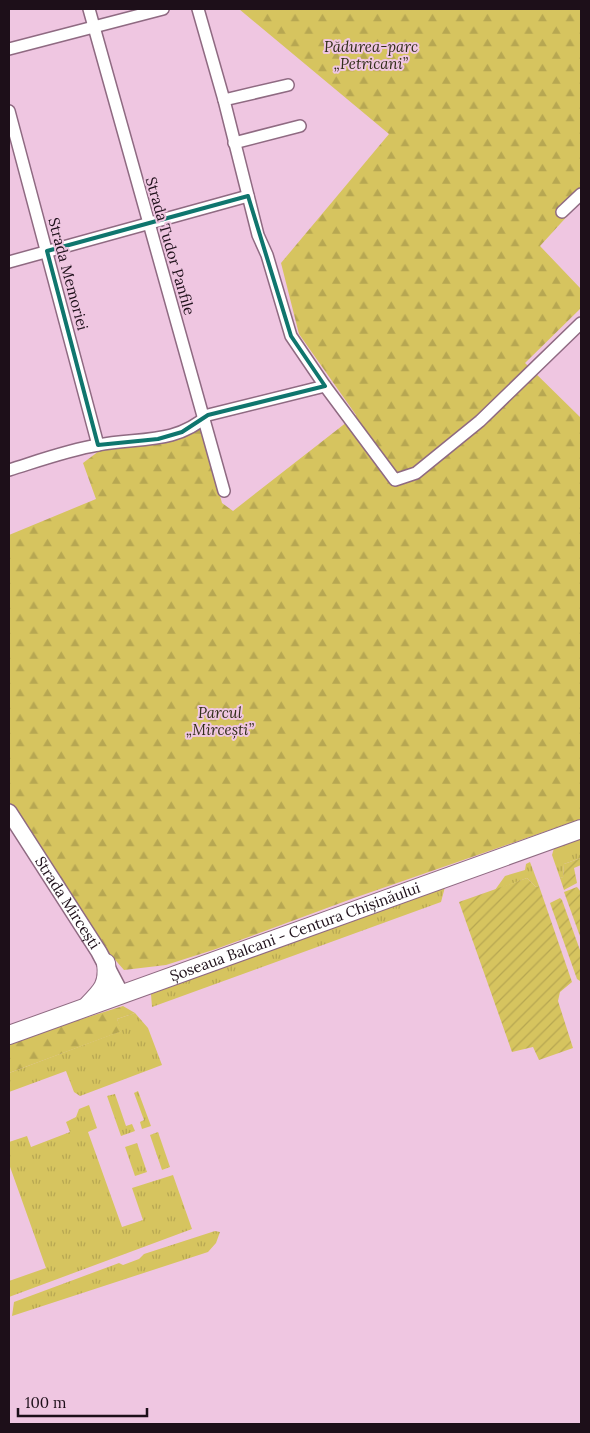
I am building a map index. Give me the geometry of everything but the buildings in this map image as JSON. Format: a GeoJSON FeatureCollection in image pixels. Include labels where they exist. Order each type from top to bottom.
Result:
{"type":"FeatureCollection","features":[{"type":"Feature","properties":{"kind":"highway","name":"Șoseaua Balcani - Centura Chișinăului"},"geometry":{"type":"LineString","coordinates":[[9,1035],[581,829]]}},
{"type":"Feature","properties":{"kind":"highway"},"geometry":{"type":"LineString","coordinates":[[86,1007],[105,985],[106,963]]}},
{"type":"Feature","properties":{"kind":"main road","name":"Strada Mircești"},"geometry":{"type":"LineString","coordinates":[[9,812],[106,963],[121,994]]}},
{"type":"Feature","properties":{"kind":"street","name":"Strada Tudor Panfile"},"geometry":{"type":"LineString","coordinates":[[89,9],[224,492]]}},
{"type":"Feature","properties":{"kind":"street"},"geometry":{"type":"LineString","coordinates":[[9,49],[163,9]]}},
{"type":"Feature","properties":{"kind":"street"},"geometry":{"type":"LineString","coordinates":[[198,9],[224,100],[248,196],[291,336],[325,386],[395,480],[416,474],[480,421],[581,323]]}},
{"type":"Feature","properties":{"kind":"street"},"geometry":{"type":"LineString","coordinates":[[224,100],[288,85]]}},
{"type":"Feature","properties":{"kind":"street","name":"Strada Memoriei"},"geometry":{"type":"LineString","coordinates":[[9,111],[98,444]]}},
{"type":"Feature","properties":{"kind":"street"},"geometry":{"type":"LineString","coordinates":[[234,143],[300,126]]}},
{"type":"Feature","properties":{"kind":"street"},"geometry":{"type":"LineString","coordinates":[[562,212],[581,194]]}},
{"type":"Feature","properties":{"kind":"street"},"geometry":{"type":"LineString","coordinates":[[9,262],[248,196]]}},
{"type":"Feature","properties":{"kind":"street"},"geometry":{"type":"LineString","coordinates":[[9,470],[98,444],[158,439],[182,432],[198,424],[208,416],[325,386]]}},
{"type":"Feature","properties":{"kind":"highlighted area"},"geometry":{"type":"Polygon","coordinates":[[[248,196],[291,336],[325,386],[208,415],[182,432],[158,439],[98,445],[47,251],[248,196]]]}},
{"type":"Feature","properties":{"kind":"green space","name":"Parcul „Mircești”"},"geometry":{"type":"Polygon","coordinates":[[[239,9],[581,9],[581,201],[540,246],[581,289],[581,308],[525,363],[581,418],[581,819],[354,898],[216,949],[166,965],[124,970],[97,939],[9,805],[9,535],[96,499],[83,463],[103,448],[122,448],[200,426],[222,503],[233,511],[356,415],[299,334],[281,263],[389,134],[239,9]]]}},
{"type":"Feature","properties":{"kind":"green space"},"geometry":{"type":"Polygon","coordinates":[[[581,838],[581,858],[564,864],[563,877],[560,878],[552,855],[554,848],[581,838]]]}},
{"type":"Feature","properties":{"kind":"green space"},"geometry":{"type":"Polygon","coordinates":[[[581,858],[581,865],[574,868],[577,883],[564,890],[560,878],[563,877],[564,864],[581,858]]]}},
{"type":"Feature","properties":{"kind":"green space"},"geometry":{"type":"Polygon","coordinates":[[[530,862],[539,886],[536,887],[527,878],[495,890],[505,876],[525,870],[526,864],[530,862]]]}},
{"type":"Feature","properties":{"kind":"green space"},"geometry":{"type":"Polygon","coordinates":[[[527,878],[536,887],[539,886],[572,982],[560,992],[558,1001],[573,1048],[539,1060],[533,1047],[512,1052],[459,902],[527,878]]]}},
{"type":"Feature","properties":{"kind":"green space"},"geometry":{"type":"Polygon","coordinates":[[[445,887],[441,902],[152,1007],[151,994],[445,887]]]}},
{"type":"Feature","properties":{"kind":"green space"},"geometry":{"type":"Polygon","coordinates":[[[577,887],[581,892],[581,939],[564,892],[577,887]]]}},
{"type":"Feature","properties":{"kind":"green space"},"geometry":{"type":"Polygon","coordinates":[[[560,898],[581,953],[580,981],[577,979],[550,903],[560,898]]]}},
{"type":"Feature","properties":{"kind":"green space"},"geometry":{"type":"Polygon","coordinates":[[[123,1006],[135,1013],[117,1019],[122,1031],[9,1073],[9,1045],[123,1006]]]}},
{"type":"Feature","properties":{"kind":"green space"},"geometry":{"type":"Polygon","coordinates":[[[135,1013],[148,1028],[162,1065],[80,1096],[74,1092],[66,1071],[9,1092],[9,1073],[121,1031],[117,1019],[135,1013]]]}},
{"type":"Feature","properties":{"kind":"green space"},"geometry":{"type":"Polygon","coordinates":[[[138,1091],[151,1126],[142,1129],[140,1122],[144,1120],[134,1093],[138,1091]]]}},
{"type":"Feature","properties":{"kind":"green space"},"geometry":{"type":"Polygon","coordinates":[[[115,1094],[126,1126],[132,1124],[135,1131],[121,1136],[107,1096],[115,1094]]]}},
{"type":"Feature","properties":{"kind":"green space"},"geometry":{"type":"Polygon","coordinates":[[[89,1105],[97,1128],[88,1132],[122,1227],[143,1220],[132,1188],[173,1175],[192,1229],[9,1297],[9,1281],[46,1268],[9,1164],[9,1142],[27,1136],[31,1147],[70,1132],[66,1122],[76,1117],[79,1109],[89,1105]]]}},
{"type":"Feature","properties":{"kind":"green space"},"geometry":{"type":"Polygon","coordinates":[[[158,1132],[170,1167],[162,1170],[150,1135],[158,1132]]]}},
{"type":"Feature","properties":{"kind":"green space"},"geometry":{"type":"Polygon","coordinates":[[[137,1143],[147,1172],[135,1176],[125,1147],[137,1143]]]}},
{"type":"Feature","properties":{"kind":"green space"},"geometry":{"type":"Polygon","coordinates":[[[215,1231],[220,1232],[216,1243],[208,1252],[12,1316],[14,1302],[119,1263],[123,1265],[139,1259],[144,1254],[215,1231]]]}},
{"type":"Feature","properties":{"kind":"park label","name":"Pădurea-parc „Petricani”"},"geometry":{"type":"Point","coordinates":[371,56]}}]}
